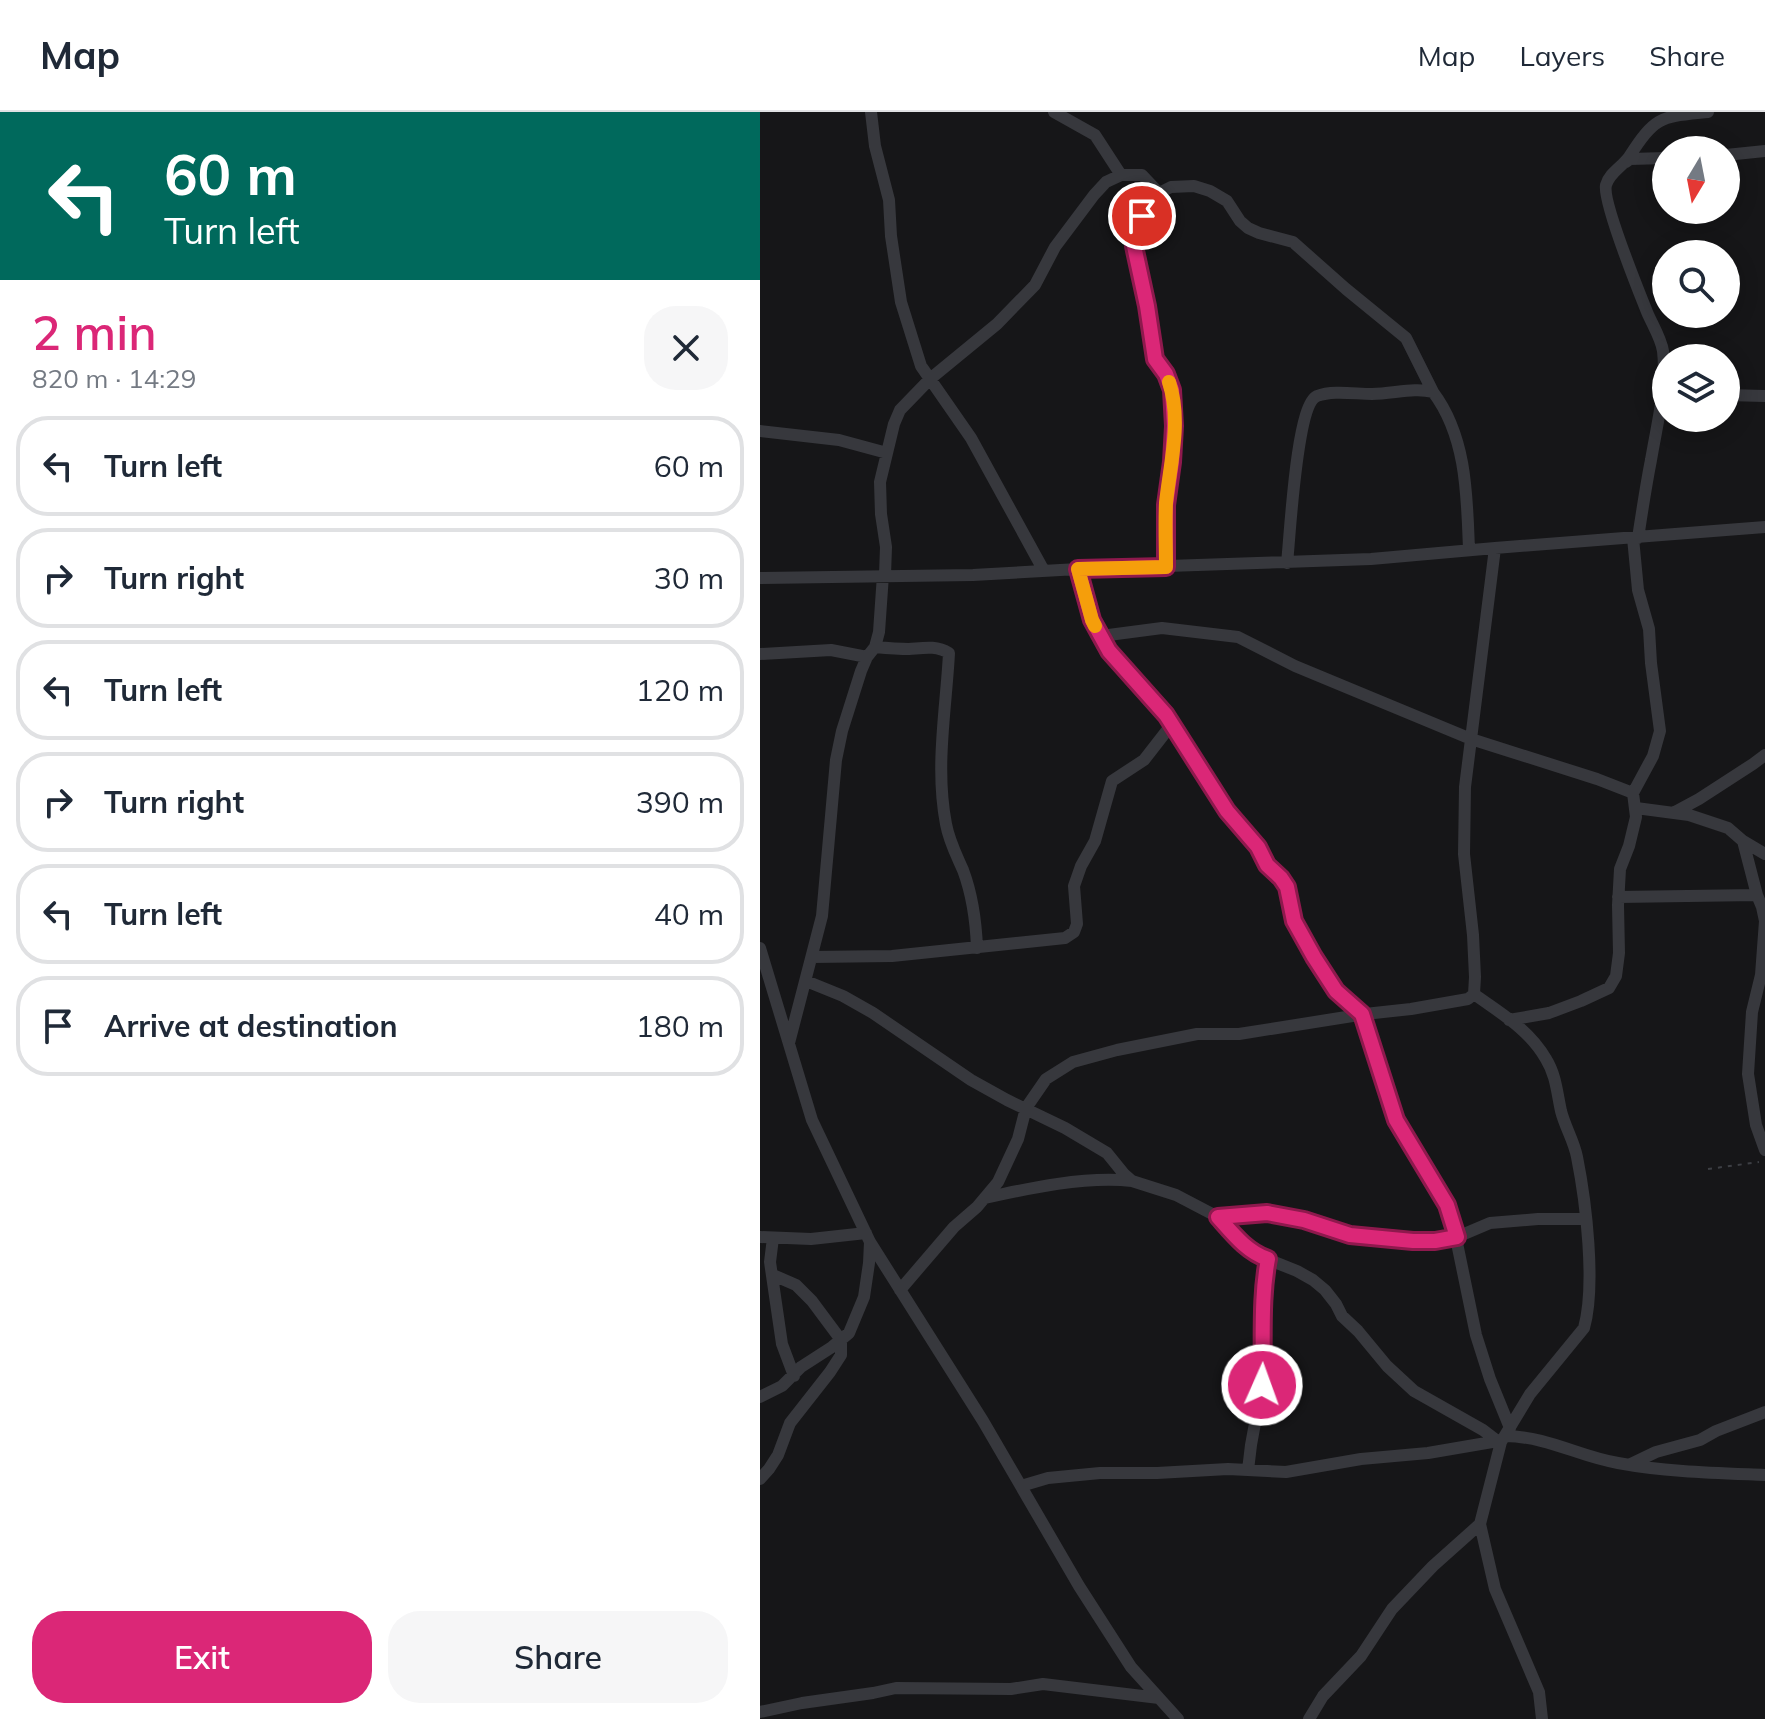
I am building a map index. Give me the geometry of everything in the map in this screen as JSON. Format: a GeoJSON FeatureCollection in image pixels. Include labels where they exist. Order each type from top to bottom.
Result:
{"type":"FeatureCollection","features":[{"type":"Feature","properties":{"kind":"street"},"geometry":{"type":"LineString","coordinates":[[871,112],[875,146],[889,200],[901,302],[921,366],[971,438],[1044,571]]}},
{"type":"Feature","properties":{"kind":"street"},"geometry":{"type":"LineString","coordinates":[[1054,112],[1095,135],[1121,175]]}},
{"type":"Feature","properties":{"kind":"street"},"geometry":{"type":"LineString","coordinates":[[1626,162],[1658,121],[1708,112]]}},
{"type":"Feature","properties":{"kind":"street"},"geometry":{"type":"LineString","coordinates":[[1740,154],[1765,151]]}},
{"type":"Feature","properties":{"kind":"street"},"geometry":{"type":"LineString","coordinates":[[1652,158],[1630,159],[1612,174],[1606,185],[1606,199],[1661,344]]}},
{"type":"Feature","properties":{"kind":"street"},"geometry":{"type":"LineString","coordinates":[[789,1043],[822,916],[836,760],[842,731],[879,632],[886,547],[880,482],[900,410],[930,379],[997,324],[1035,285],[1055,247],[1106,182],[1121,175],[1142,175],[1159,193]]}},
{"type":"Feature","properties":{"kind":"street"},"geometry":{"type":"LineString","coordinates":[[1166,567],[1166,505],[1174,426],[1172,390],[1166,374],[1155,359],[1134,246],[1142,216],[1159,193],[1171,187],[1194,186],[1210,191],[1227,201],[1248,228],[1293,242],[1406,338],[1457,439],[1467,486],[1469,550]]}},
{"type":"Feature","properties":{"kind":"street"},"geometry":{"type":"LineString","coordinates":[[1287,563],[1303,423],[1310,401],[1329,394],[1403,393],[1421,389],[1433,392]]}},
{"type":"Feature","properties":{"kind":"street"},"geometry":{"type":"LineString","coordinates":[[1740,395],[1765,396]]}},
{"type":"Feature","properties":{"kind":"street"},"geometry":{"type":"LineString","coordinates":[[760,431],[839,440],[887,453]]}},
{"type":"Feature","properties":{"kind":"street"},"geometry":{"type":"LineString","coordinates":[[1509,1020],[1549,1013],[1609,988],[1616,976],[1620,869],[1636,817],[1633,793],[1653,756],[1660,731],[1649,629],[1638,590],[1635,538],[1656,432]]}},
{"type":"Feature","properties":{"kind":"street"},"geometry":{"type":"LineString","coordinates":[[760,578],[973,575],[1371,559],[1765,527]]}},
{"type":"Feature","properties":{"kind":"street"},"geometry":{"type":"LineString","coordinates":[[900,1290],[998,1182],[1018,1139],[1026,1108],[1046,1079],[1073,1062],[1197,1034],[1239,1034],[1425,1007],[1468,999],[1474,994],[1473,935],[1464,854],[1465,787],[1495,548]]}},
{"type":"Feature","properties":{"kind":"street"},"geometry":{"type":"LineString","coordinates":[[1078,569],[1092,620],[1109,651],[1166,715],[1227,811],[1258,847],[1267,865],[1281,878],[1287,887],[1298,930],[1327,980],[1362,1014],[1396,1120],[1447,1205],[1457,1237],[1476,1335],[1503,1436]]}},
{"type":"Feature","properties":{"kind":"street"},"geometry":{"type":"LineString","coordinates":[[1101,636],[1162,628],[1238,637],[1295,666],[1471,739],[1633,793]]}},
{"type":"Feature","properties":{"kind":"street"},"geometry":{"type":"LineString","coordinates":[[760,654],[816,650],[871,652],[931,647],[949,653],[940,776],[951,845],[971,899],[977,948]]}},
{"type":"Feature","properties":{"kind":"street"},"geometry":{"type":"LineString","coordinates":[[812,957],[892,956],[1065,938],[1074,932],[1077,924],[1074,886],[1095,841],[1112,781],[1144,760],[1172,724]]}},
{"type":"Feature","properties":{"kind":"street"},"geometry":{"type":"LineString","coordinates":[[1673,813],[1765,755]]}},
{"type":"Feature","properties":{"kind":"street"},"geometry":{"type":"LineString","coordinates":[[1636,808],[1689,815],[1728,828],[1765,854]]}},
{"type":"Feature","properties":{"kind":"street"},"geometry":{"type":"LineString","coordinates":[[1743,841],[1765,921],[1758,1012],[1748,1074],[1756,1125],[1765,1150]]}},
{"type":"Feature","properties":{"kind":"street"},"geometry":{"type":"LineString","coordinates":[[1618,897],[1757,895]]}},
{"type":"Feature","properties":{"kind":"street"},"geometry":{"type":"LineString","coordinates":[[760,948],[765,982],[789,1043],[812,1120],[868,1238],[1131,1667],[1178,1719]]}},
{"type":"Feature","properties":{"kind":"street"},"geometry":{"type":"LineString","coordinates":[[806,981],[843,996],[873,1013],[971,1080],[1107,1153],[1132,1181]]}},
{"type":"Feature","properties":{"kind":"street"},"geometry":{"type":"LineString","coordinates":[[1474,994],[1528,1033],[1546,1058],[1555,1078],[1562,1112],[1577,1155],[1586,1219],[1589,1273],[1584,1328],[1530,1394],[1503,1436],[1480,1524],[1495,1589],[1539,1692],[1542,1719]]}},
{"type":"Feature","properties":{"kind":"street"},"geometry":{"type":"LineString","coordinates":[[985,1198],[1101,1179],[1132,1181],[1176,1195],[1218,1217],[1257,1255],[1313,1280],[1325,1290],[1342,1316],[1387,1366],[1414,1391],[1483,1430],[1503,1436],[1535,1438],[1614,1463],[1684,1471],[1765,1475]]}},
{"type":"Feature","properties":{"kind":"street"},"geometry":{"type":"LineString","coordinates":[[1218,1217],[1267,1213],[1304,1220],[1350,1235],[1413,1241],[1457,1237],[1490,1223],[1586,1219]]}},
{"type":"Feature","properties":{"kind":"street"},"geometry":{"type":"LineString","coordinates":[[794,1376],[782,1344],[767,1238],[868,1238]]}},
{"type":"Feature","properties":{"kind":"street"},"geometry":{"type":"LineString","coordinates":[[760,1397],[782,1386],[801,1367],[849,1333],[864,1297],[869,1263],[868,1238]]}},
{"type":"Feature","properties":{"kind":"street"},"geometry":{"type":"LineString","coordinates":[[1248,1470],[1262,1385],[1262,1309],[1268,1259]]}},
{"type":"Feature","properties":{"kind":"street"},"geometry":{"type":"LineString","coordinates":[[760,1479],[778,1455],[790,1423],[841,1355],[841,1340],[812,1301],[796,1285],[773,1275]]}},
{"type":"Feature","properties":{"kind":"street"},"geometry":{"type":"LineString","coordinates":[[1628,1465],[1656,1452],[1700,1440],[1765,1412]]}},
{"type":"Feature","properties":{"kind":"street"},"geometry":{"type":"LineString","coordinates":[[1021,1486],[1048,1478],[1100,1473],[1228,1469],[1286,1472],[1361,1459],[1428,1453],[1503,1436]]}},
{"type":"Feature","properties":{"kind":"street"},"geometry":{"type":"LineString","coordinates":[[1309,1719],[1323,1696],[1361,1656],[1392,1609],[1433,1566],[1480,1524]]}},
{"type":"Feature","properties":{"kind":"street"},"geometry":{"type":"LineString","coordinates":[[760,1712],[905,1688],[1011,1689],[1043,1684],[1159,1698]]}},
{"type":"Feature","properties":{"kind":"path"},"geometry":{"type":"LineString","coordinates":[[1708,1169],[1765,1161]]}},
{"type":"Feature","properties":{"kind":"slow traffic"},"geometry":{"type":"LineString","coordinates":[[1095,626],[1078,569],[1166,567],[1166,505],[1174,426],[1169,382]]}},
{"type":"Feature","properties":{"kind":"route"},"geometry":{"type":"LineString","coordinates":[[1142,216],[1134,246],[1155,359],[1166,374],[1172,390],[1174,426],[1166,505],[1166,567],[1078,569],[1092,620],[1109,651],[1166,715],[1227,811],[1242,826],[1267,865],[1287,887],[1294,921],[1327,980],[1362,1014],[1396,1120],[1447,1205],[1457,1237],[1413,1241],[1350,1235],[1304,1220],[1267,1213],[1218,1217],[1244,1245],[1268,1259],[1262,1309],[1262,1385]]}}]}
